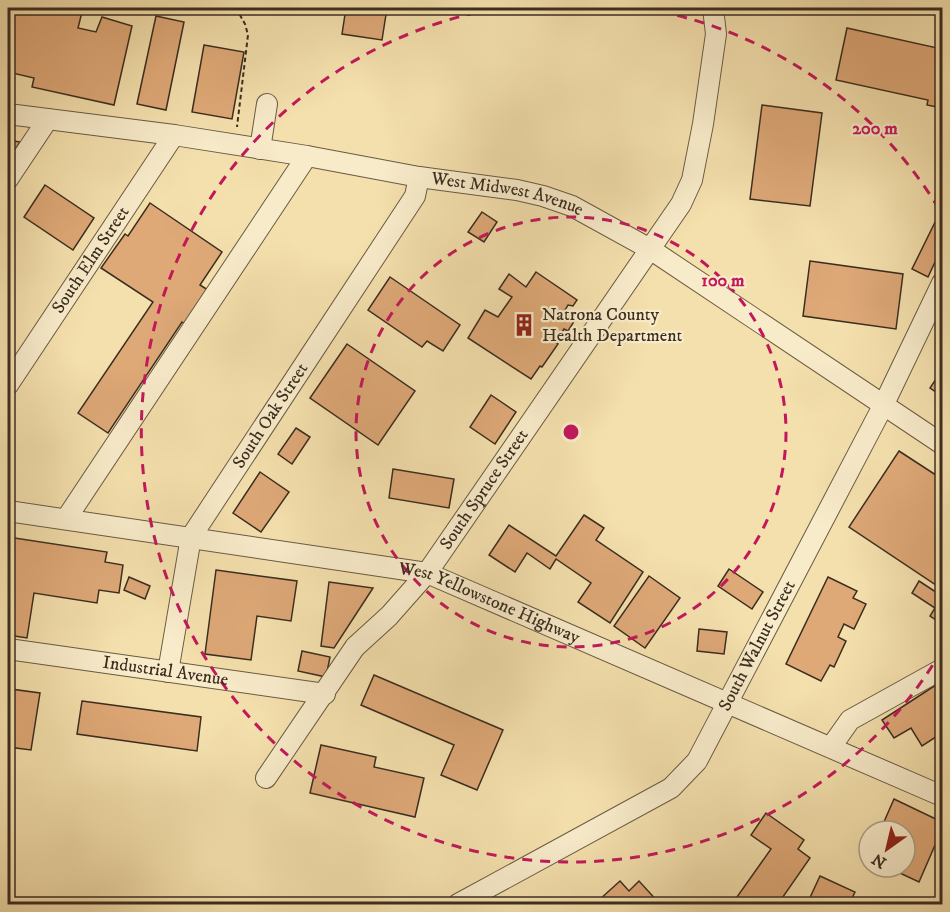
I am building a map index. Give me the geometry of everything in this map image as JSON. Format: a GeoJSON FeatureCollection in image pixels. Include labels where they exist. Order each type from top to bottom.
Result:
{"type":"FeatureCollection","features":[{"type":"Feature","properties":{"kind":"street","name":"South Spruce Street"},"geometry":{"type":"LineString","coordinates":[[266,778],[355,647],[389,616],[427,573],[681,204],[692,180],[703,124],[716,34],[713,8]]}},
{"type":"Feature","properties":{"kind":"street"},"geometry":{"type":"LineString","coordinates":[[260,149],[267,104]]}},
{"type":"Feature","properties":{"kind":"street","name":"West Midwest Avenue"},"geometry":{"type":"LineString","coordinates":[[8,114],[174,135],[543,196],[587,213],[650,249],[942,444]]}},
{"type":"Feature","properties":{"kind":"street"},"geometry":{"type":"LineString","coordinates":[[8,179],[48,119]]}},
{"type":"Feature","properties":{"kind":"street","name":"South Elm Street"},"geometry":{"type":"LineString","coordinates":[[8,385],[174,135]]}},
{"type":"Feature","properties":{"kind":"street"},"geometry":{"type":"LineString","coordinates":[[66,519],[307,156]]}},
{"type":"Feature","properties":{"kind":"street","name":"South Oak Street"},"geometry":{"type":"LineString","coordinates":[[168,672],[192,537],[415,196],[419,177]]}},
{"type":"Feature","properties":{"kind":"street","name":"South Walnut Street"},"geometry":{"type":"LineString","coordinates":[[458,904],[671,788],[697,761],[883,406],[941,290]]}},
{"type":"Feature","properties":{"kind":"street","name":"West Yellowstone Highway"},"geometry":{"type":"LineString","coordinates":[[8,510],[427,573],[942,796]]}},
{"type":"Feature","properties":{"kind":"street","name":"Industrial Avenue"},"geometry":{"type":"LineString","coordinates":[[8,649],[325,694]]}},
{"type":"Feature","properties":{"kind":"street"},"geometry":{"type":"LineString","coordinates":[[831,747],[850,720],[942,669]]}},
{"type":"Feature","properties":{"kind":"path"},"geometry":{"type":"LineString","coordinates":[[236,8],[248,35],[237,130]]}},
{"type":"Feature","properties":{"kind":"building"},"geometry":{"type":"Polygon","coordinates":[[[13,8],[83,8],[78,28],[96,32],[102,17],[132,26],[114,105],[32,87],[34,78],[8,72],[8,25],[13,8]]]}},
{"type":"Feature","properties":{"kind":"building"},"geometry":{"type":"Polygon","coordinates":[[[346,8],[387,8],[382,40],[342,34],[346,8]]]}},
{"type":"Feature","properties":{"kind":"building"},"geometry":{"type":"Polygon","coordinates":[[[156,16],[184,22],[166,110],[137,104],[156,16]]]}},
{"type":"Feature","properties":{"kind":"building"},"geometry":{"type":"Polygon","coordinates":[[[847,28],[942,49],[942,108],[927,105],[928,100],[836,80],[847,28]]]}},
{"type":"Feature","properties":{"kind":"building"},"geometry":{"type":"Polygon","coordinates":[[[204,45],[244,52],[232,119],[192,112],[204,45]]]}},
{"type":"Feature","properties":{"kind":"building"},"geometry":{"type":"Polygon","coordinates":[[[762,105],[822,113],[810,206],[750,199],[762,105]]]}},
{"type":"Feature","properties":{"kind":"building"},"geometry":{"type":"Polygon","coordinates":[[[8,140],[20,142],[8,161],[8,140]]]}},
{"type":"Feature","properties":{"kind":"building"},"geometry":{"type":"Polygon","coordinates":[[[45,185],[94,218],[73,250],[24,217],[45,185]]]}},
{"type":"Feature","properties":{"kind":"building"},"geometry":{"type":"Polygon","coordinates":[[[150,203],[222,252],[200,285],[208,290],[185,324],[182,322],[108,433],[78,413],[153,302],[101,268],[125,234],[128,236],[150,203]]]}},
{"type":"Feature","properties":{"kind":"building"},"geometry":{"type":"Polygon","coordinates":[[[942,208],[942,247],[928,277],[912,269],[942,208]]]}},
{"type":"Feature","properties":{"kind":"building"},"geometry":{"type":"Polygon","coordinates":[[[482,212],[497,222],[484,242],[468,232],[482,212]]]}},
{"type":"Feature","properties":{"kind":"building"},"geometry":{"type":"Polygon","coordinates":[[[810,261],[903,274],[896,329],[803,316],[810,261]]]}},
{"type":"Feature","properties":{"kind":"building","name":"Natrona County Health Department"},"geometry":{"type":"Polygon","coordinates":[[[536,272],[577,300],[573,306],[568,305],[564,312],[575,320],[568,331],[564,329],[555,342],[558,344],[531,379],[468,338],[485,310],[498,317],[512,297],[499,289],[509,274],[526,287],[536,272]]]}},
{"type":"Feature","properties":{"kind":"building"},"geometry":{"type":"Polygon","coordinates":[[[390,277],[460,325],[443,351],[427,341],[422,347],[368,310],[390,277]]]}},
{"type":"Feature","properties":{"kind":"building"},"geometry":{"type":"Polygon","coordinates":[[[347,344],[415,391],[378,445],[310,398],[347,344]]]}},
{"type":"Feature","properties":{"kind":"building"},"geometry":{"type":"Polygon","coordinates":[[[942,370],[942,396],[930,388],[942,370]]]}},
{"type":"Feature","properties":{"kind":"building"},"geometry":{"type":"Polygon","coordinates":[[[491,395],[516,412],[495,444],[470,427],[491,395]]]}},
{"type":"Feature","properties":{"kind":"building"},"geometry":{"type":"Polygon","coordinates":[[[296,428],[310,437],[292,464],[278,454],[296,428]]]}},
{"type":"Feature","properties":{"kind":"building"},"geometry":{"type":"Polygon","coordinates":[[[899,451],[942,479],[942,589],[849,527],[899,451]]]}},
{"type":"Feature","properties":{"kind":"building"},"geometry":{"type":"Polygon","coordinates":[[[393,469],[454,479],[449,508],[389,498],[393,469]]]}},
{"type":"Feature","properties":{"kind":"building"},"geometry":{"type":"Polygon","coordinates":[[[260,472],[289,492],[261,532],[233,513],[260,472]]]}},
{"type":"Feature","properties":{"kind":"building"},"geometry":{"type":"Polygon","coordinates":[[[584,515],[604,528],[596,540],[643,572],[610,623],[578,602],[591,583],[556,559],[550,569],[527,553],[515,572],[489,555],[509,525],[556,556],[584,515]]]}},
{"type":"Feature","properties":{"kind":"building"},"geometry":{"type":"Polygon","coordinates":[[[8,537],[107,552],[105,562],[123,565],[119,593],[99,590],[97,603],[34,593],[27,638],[8,635],[8,537]]]}},
{"type":"Feature","properties":{"kind":"building"},"geometry":{"type":"Polygon","coordinates":[[[729,569],[763,592],[752,609],[718,586],[729,569]]]}},
{"type":"Feature","properties":{"kind":"building"},"geometry":{"type":"Polygon","coordinates":[[[216,570],[297,581],[291,621],[257,616],[251,660],[205,654],[216,570]]]}},
{"type":"Feature","properties":{"kind":"building"},"geometry":{"type":"Polygon","coordinates":[[[649,576],[680,598],[645,648],[614,626],[649,576]]]}},
{"type":"Feature","properties":{"kind":"building"},"geometry":{"type":"Polygon","coordinates":[[[129,577],[150,586],[145,599],[124,590],[129,577]]]}},
{"type":"Feature","properties":{"kind":"building"},"geometry":{"type":"Polygon","coordinates":[[[828,577],[857,591],[853,598],[866,604],[854,629],[844,624],[838,637],[846,641],[834,667],[830,665],[821,681],[786,664],[828,577]]]}},
{"type":"Feature","properties":{"kind":"building"},"geometry":{"type":"Polygon","coordinates":[[[919,581],[942,596],[942,624],[930,616],[935,608],[912,593],[919,581]]]}},
{"type":"Feature","properties":{"kind":"building"},"geometry":{"type":"Polygon","coordinates":[[[329,582],[373,588],[334,648],[321,646],[329,582]]]}},
{"type":"Feature","properties":{"kind":"building"},"geometry":{"type":"Polygon","coordinates":[[[699,629],[727,632],[724,654],[697,651],[699,629]]]}},
{"type":"Feature","properties":{"kind":"building"},"geometry":{"type":"Polygon","coordinates":[[[302,651],[330,657],[326,677],[298,671],[302,651]]]}},
{"type":"Feature","properties":{"kind":"building"},"geometry":{"type":"Polygon","coordinates":[[[8,668],[14,669],[11,689],[40,693],[31,750],[8,747],[8,668]]]}},
{"type":"Feature","properties":{"kind":"building"},"geometry":{"type":"Polygon","coordinates":[[[374,675],[503,730],[477,790],[441,775],[454,745],[361,705],[374,675]]]}},
{"type":"Feature","properties":{"kind":"building"},"geometry":{"type":"Polygon","coordinates":[[[942,681],[942,733],[922,746],[911,728],[894,738],[882,720],[942,681]]]}},
{"type":"Feature","properties":{"kind":"building"},"geometry":{"type":"Polygon","coordinates":[[[82,701],[201,717],[197,751],[77,734],[82,701]]]}},
{"type":"Feature","properties":{"kind":"building"},"geometry":{"type":"Polygon","coordinates":[[[321,745],[376,757],[374,767],[424,778],[415,817],[310,793],[321,745]]]}},
{"type":"Feature","properties":{"kind":"building"},"geometry":{"type":"Polygon","coordinates":[[[894,799],[942,822],[942,829],[919,882],[913,879],[917,879],[917,819],[885,819],[894,799]]]}},
{"type":"Feature","properties":{"kind":"building"},"geometry":{"type":"Polygon","coordinates":[[[766,813],[804,840],[798,849],[810,858],[778,904],[732,904],[771,849],[751,835],[766,813]]]}},
{"type":"Feature","properties":{"kind":"building"},"geometry":{"type":"Polygon","coordinates":[[[820,876],[855,892],[849,904],[807,904],[820,876]]]}},
{"type":"Feature","properties":{"kind":"building"},"geometry":{"type":"Polygon","coordinates":[[[620,881],[629,891],[639,881],[660,904],[603,904],[599,900],[620,881]]]}},
{"type":"Feature","properties":{"kind":"place","name":"Natrona County Health Department"},"geometry":{"type":"Point","coordinates":[524,325]}}]}
